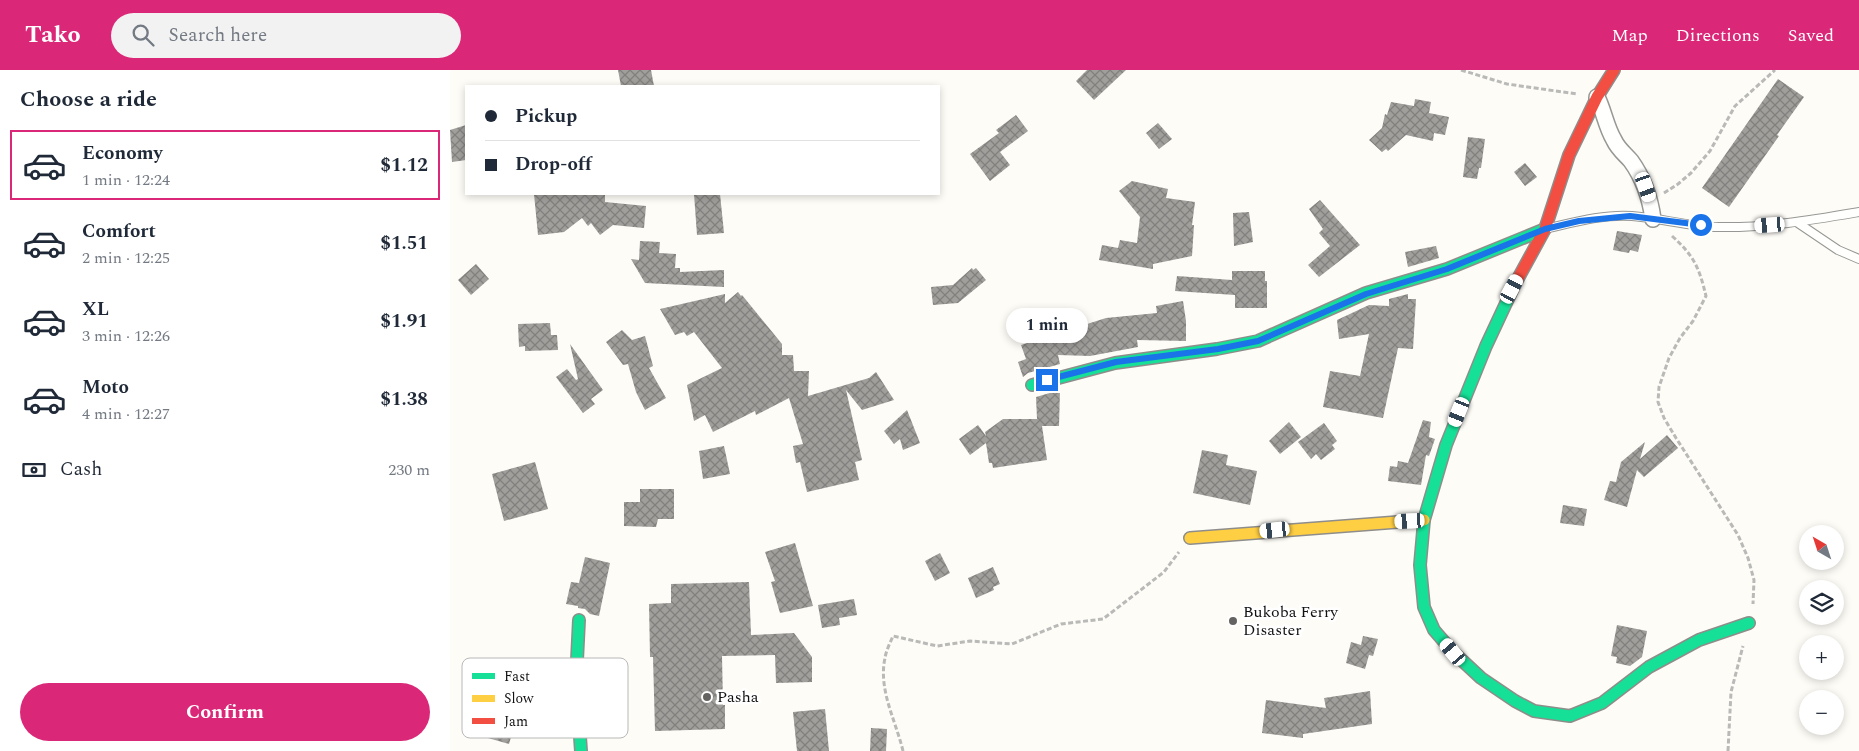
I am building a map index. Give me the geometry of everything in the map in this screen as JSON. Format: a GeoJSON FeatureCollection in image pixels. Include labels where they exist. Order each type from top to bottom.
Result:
{"type":"FeatureCollection","features":[{"type":"Feature","properties":{"kind":"street"},"geometry":{"type":"LineString","coordinates":[[1614,70],[1597,97],[1569,155],[1545,229],[1512,289],[1482,355],[1446,445],[1424,520],[1420,565],[1424,607],[1434,630],[1453,652],[1481,678],[1515,701],[1534,711],[1570,716],[1602,703],[1649,667],[1699,640],[1749,623]]}},
{"type":"Feature","properties":{"kind":"street"},"geometry":{"type":"LineString","coordinates":[[1597,97],[1606,116],[1609,132],[1616,146],[1630,160],[1639,175],[1650,199],[1653,219]]}},
{"type":"Feature","properties":{"kind":"street"},"geometry":{"type":"LineString","coordinates":[[1032,385],[1116,362],[1218,349],[1258,341],[1366,294],[1447,269],[1545,229]]}},
{"type":"Feature","properties":{"kind":"street"},"geometry":{"type":"LineString","coordinates":[[1190,538],[1424,520]]}},
{"type":"Feature","properties":{"kind":"street"},"geometry":{"type":"LineString","coordinates":[[577,658],[579,620]]}},
{"type":"Feature","properties":{"kind":"street"},"geometry":{"type":"LineString","coordinates":[[580,738],[581,751]]}},
{"type":"Feature","properties":{"kind":"lane"},"geometry":{"type":"LineString","coordinates":[[1545,229],[1579,221],[1630,216],[1717,227],[1798,223],[1859,212]]}},
{"type":"Feature","properties":{"kind":"lane"},"geometry":{"type":"LineString","coordinates":[[1798,223],[1838,250],[1859,259]]}},
{"type":"Feature","properties":{"kind":"path"},"geometry":{"type":"LineString","coordinates":[[1461,70],[1507,84],[1597,97]]}},
{"type":"Feature","properties":{"kind":"path"},"geometry":{"type":"LineString","coordinates":[[1650,199],[1665,193],[1691,173],[1710,151],[1735,106],[1775,70]]}},
{"type":"Feature","properties":{"kind":"path"},"geometry":{"type":"LineString","coordinates":[[1653,219],[1688,251],[1700,271],[1706,296],[1694,321],[1680,338],[1669,358],[1659,387],[1658,402],[1664,418],[1676,438],[1738,535],[1754,580],[1753,604],[1731,692],[1728,751]]}},
{"type":"Feature","properties":{"kind":"path"},"geometry":{"type":"LineString","coordinates":[[903,751],[885,695],[884,659],[893,636],[937,646],[970,640],[1012,644],[1061,624],[1103,619],[1164,572],[1190,538]]}},
{"type":"Feature","properties":{"kind":"building"},"geometry":{"type":"Polygon","coordinates":[[[618,70],[651,70],[654,85],[621,85],[618,70]]]}},
{"type":"Feature","properties":{"kind":"building"},"geometry":{"type":"Polygon","coordinates":[[[1087,70],[1126,70],[1094,100],[1076,81],[1087,70]]]}},
{"type":"Feature","properties":{"kind":"building"},"geometry":{"type":"Polygon","coordinates":[[[1778,79],[1804,97],[1729,207],[1702,188],[1778,79]]]}},
{"type":"Feature","properties":{"kind":"building"},"geometry":{"type":"Polygon","coordinates":[[[1415,99],[1431,102],[1429,113],[1449,117],[1445,135],[1434,133],[1433,141],[1406,135],[1388,151],[1386,149],[1382,152],[1369,140],[1382,128],[1385,114],[1387,115],[1391,102],[1414,106],[1415,99]]]}},
{"type":"Feature","properties":{"kind":"building"},"geometry":{"type":"Polygon","coordinates":[[[1016,115],[1028,131],[1000,152],[1010,165],[990,181],[970,154],[999,133],[996,130],[1016,115]]]}},
{"type":"Feature","properties":{"kind":"building"},"geometry":{"type":"Polygon","coordinates":[[[1158,123],[1172,139],[1159,149],[1146,133],[1158,123]]]}},
{"type":"Feature","properties":{"kind":"building"},"geometry":{"type":"Polygon","coordinates":[[[465,125],[465,160],[452,162],[450,130],[465,125]]]}},
{"type":"Feature","properties":{"kind":"building"},"geometry":{"type":"Polygon","coordinates":[[[1468,137],[1485,139],[1481,168],[1479,168],[1477,179],[1463,177],[1468,137]]]}},
{"type":"Feature","properties":{"kind":"building"},"geometry":{"type":"Polygon","coordinates":[[[1525,163],[1537,177],[1525,186],[1514,172],[1525,163]]]}},
{"type":"Feature","properties":{"kind":"building"},"geometry":{"type":"Polygon","coordinates":[[[1132,181],[1168,189],[1166,198],[1195,202],[1192,225],[1194,225],[1192,256],[1153,264],[1153,269],[1099,260],[1102,245],[1118,248],[1120,240],[1137,243],[1140,217],[1119,191],[1132,181]]]}},
{"type":"Feature","properties":{"kind":"building"},"geometry":{"type":"Polygon","coordinates":[[[534,195],[605,195],[605,202],[646,206],[644,228],[613,225],[600,235],[591,223],[588,226],[582,218],[564,232],[538,235],[534,195]]]}},
{"type":"Feature","properties":{"kind":"building"},"geometry":{"type":"Polygon","coordinates":[[[694,195],[720,195],[724,233],[697,235],[694,195]]]}},
{"type":"Feature","properties":{"kind":"building"},"geometry":{"type":"Polygon","coordinates":[[[1320,200],[1360,245],[1319,277],[1308,265],[1330,246],[1319,233],[1323,229],[1309,209],[1320,200]]]}},
{"type":"Feature","properties":{"kind":"building"},"geometry":{"type":"Polygon","coordinates":[[[1249,212],[1253,242],[1234,246],[1233,213],[1249,212]]]}},
{"type":"Feature","properties":{"kind":"building"},"geometry":{"type":"Polygon","coordinates":[[[1617,231],[1642,235],[1638,252],[1630,250],[1629,253],[1613,250],[1617,231]]]}},
{"type":"Feature","properties":{"kind":"building"},"geometry":{"type":"Polygon","coordinates":[[[640,241],[660,242],[659,253],[676,254],[675,268],[680,268],[680,272],[724,270],[724,287],[645,283],[631,259],[639,260],[640,241]]]}},
{"type":"Feature","properties":{"kind":"building"},"geometry":{"type":"Polygon","coordinates":[[[1436,246],[1439,258],[1408,267],[1405,252],[1436,246]]]}},
{"type":"Feature","properties":{"kind":"building"},"geometry":{"type":"Polygon","coordinates":[[[476,264],[489,279],[471,295],[458,280],[476,264]]]}},
{"type":"Feature","properties":{"kind":"building"},"geometry":{"type":"Polygon","coordinates":[[[972,268],[973,270],[976,268],[986,280],[958,303],[933,305],[931,287],[953,285],[972,268]]]}},
{"type":"Feature","properties":{"kind":"building"},"geometry":{"type":"Polygon","coordinates":[[[1232,271],[1265,271],[1267,308],[1235,308],[1235,295],[1175,291],[1177,276],[1232,280],[1232,271]]]}},
{"type":"Feature","properties":{"kind":"building"},"geometry":{"type":"Polygon","coordinates":[[[738,292],[782,344],[782,355],[793,355],[794,371],[809,371],[808,396],[869,378],[876,372],[894,400],[862,410],[846,390],[862,460],[855,462],[859,480],[807,492],[800,462],[796,463],[793,446],[803,444],[789,398],[756,415],[755,411],[713,432],[705,415],[694,421],[687,385],[722,368],[694,332],[687,336],[684,332],[675,335],[660,309],[725,294],[725,303],[738,292]]]}},
{"type":"Feature","properties":{"kind":"building"},"geometry":{"type":"Polygon","coordinates":[[[1408,294],[1408,299],[1416,299],[1413,349],[1398,348],[1383,418],[1323,407],[1330,371],[1360,376],[1369,334],[1339,339],[1337,320],[1369,305],[1389,306],[1389,299],[1408,294]]]}},
{"type":"Feature","properties":{"kind":"building"},"geometry":{"type":"Polygon","coordinates":[[[1183,301],[1186,341],[1137,340],[1138,347],[1090,356],[1058,355],[1060,364],[1028,373],[1023,377],[1018,362],[1026,359],[1021,345],[1106,318],[1157,313],[1156,306],[1183,301]]]}},
{"type":"Feature","properties":{"kind":"building"},"geometry":{"type":"Polygon","coordinates":[[[550,323],[551,335],[557,335],[558,350],[525,351],[525,346],[519,347],[518,324],[550,323]]]}},
{"type":"Feature","properties":{"kind":"building"},"geometry":{"type":"Polygon","coordinates":[[[622,330],[632,340],[645,336],[653,366],[649,368],[666,398],[645,410],[636,392],[628,364],[623,365],[606,342],[622,330]]]}},
{"type":"Feature","properties":{"kind":"building"},"geometry":{"type":"Polygon","coordinates":[[[570,344],[603,390],[591,399],[595,404],[583,413],[556,377],[567,369],[576,380],[578,379],[570,344]]]}},
{"type":"Feature","properties":{"kind":"building"},"geometry":{"type":"Polygon","coordinates":[[[1060,390],[1059,426],[1042,426],[1047,460],[993,468],[992,463],[989,463],[986,443],[970,455],[959,439],[978,425],[986,436],[985,432],[1003,419],[1037,419],[1036,397],[1060,390]]]}},
{"type":"Feature","properties":{"kind":"building"},"geometry":{"type":"Polygon","coordinates":[[[907,410],[920,443],[903,450],[900,439],[894,444],[884,431],[907,410]]]}},
{"type":"Feature","properties":{"kind":"building"},"geometry":{"type":"Polygon","coordinates":[[[1423,420],[1431,422],[1429,437],[1435,439],[1429,456],[1426,455],[1421,485],[1388,481],[1390,466],[1397,467],[1398,461],[1408,463],[1423,420]]]}},
{"type":"Feature","properties":{"kind":"building"},"geometry":{"type":"Polygon","coordinates":[[[1289,422],[1301,437],[1280,454],[1269,441],[1289,422]]]}},
{"type":"Feature","properties":{"kind":"building"},"geometry":{"type":"Polygon","coordinates":[[[1324,423],[1337,441],[1332,445],[1335,449],[1321,460],[1316,454],[1311,459],[1298,442],[1324,423]]]}},
{"type":"Feature","properties":{"kind":"building"},"geometry":{"type":"Polygon","coordinates":[[[1667,435],[1678,448],[1644,477],[1637,470],[1627,507],[1604,500],[1610,481],[1616,482],[1621,462],[1645,442],[1640,459],[1667,435]]]}},
{"type":"Feature","properties":{"kind":"building"},"geometry":{"type":"Polygon","coordinates":[[[724,446],[730,474],[703,479],[699,451],[724,446]]]}},
{"type":"Feature","properties":{"kind":"building"},"geometry":{"type":"Polygon","coordinates":[[[1202,450],[1228,455],[1226,465],[1257,471],[1250,505],[1193,493],[1202,450]]]}},
{"type":"Feature","properties":{"kind":"building"},"geometry":{"type":"Polygon","coordinates":[[[535,462],[548,509],[504,521],[492,474],[535,462]]]}},
{"type":"Feature","properties":{"kind":"building"},"geometry":{"type":"Polygon","coordinates":[[[640,489],[674,489],[674,519],[658,519],[656,527],[624,526],[624,502],[640,502],[640,489]]]}},
{"type":"Feature","properties":{"kind":"building"},"geometry":{"type":"Polygon","coordinates":[[[1563,505],[1587,509],[1584,526],[1560,523],[1563,505]]]}},
{"type":"Feature","properties":{"kind":"building"},"geometry":{"type":"Polygon","coordinates":[[[795,543],[813,606],[780,613],[771,582],[775,581],[765,552],[795,543]]]}},
{"type":"Feature","properties":{"kind":"building"},"geometry":{"type":"Polygon","coordinates":[[[940,553],[950,573],[935,581],[925,561],[940,553]]]}},
{"type":"Feature","properties":{"kind":"building"},"geometry":{"type":"Polygon","coordinates":[[[585,557],[610,563],[599,616],[590,614],[585,609],[578,608],[578,606],[566,604],[571,582],[579,583],[585,557]]]}},
{"type":"Feature","properties":{"kind":"building"},"geometry":{"type":"Polygon","coordinates":[[[993,567],[1000,584],[993,587],[994,590],[976,598],[968,578],[993,567]]]}},
{"type":"Feature","properties":{"kind":"building"},"geometry":{"type":"Polygon","coordinates":[[[749,582],[751,635],[794,633],[812,657],[812,682],[776,683],[775,655],[722,656],[725,729],[655,731],[653,657],[650,657],[649,604],[671,603],[671,584],[749,582]]]}},
{"type":"Feature","properties":{"kind":"building"},"geometry":{"type":"Polygon","coordinates":[[[854,599],[857,615],[839,618],[840,625],[822,628],[818,605],[854,599]]]}},
{"type":"Feature","properties":{"kind":"building"},"geometry":{"type":"Polygon","coordinates":[[[1617,625],[1647,631],[1642,657],[1630,666],[1616,663],[1617,657],[1611,656],[1617,625]]]}},
{"type":"Feature","properties":{"kind":"building"},"geometry":{"type":"Polygon","coordinates":[[[1363,636],[1378,639],[1373,656],[1369,655],[1365,669],[1346,663],[1351,642],[1361,645],[1363,636]]]}},
{"type":"Feature","properties":{"kind":"building"},"geometry":{"type":"Polygon","coordinates":[[[1370,691],[1372,724],[1303,734],[1303,738],[1262,733],[1266,700],[1326,708],[1324,698],[1370,691]]]}},
{"type":"Feature","properties":{"kind":"building"},"geometry":{"type":"Polygon","coordinates":[[[825,709],[829,751],[797,751],[793,712],[825,709]]]}},
{"type":"Feature","properties":{"kind":"building"},"geometry":{"type":"Polygon","coordinates":[[[871,728],[887,729],[886,751],[870,751],[871,728]]]}},
{"type":"Feature","properties":{"kind":"building"},"geometry":{"type":"Polygon","coordinates":[[[488,738],[511,738],[509,744],[488,738]]]}},
{"type":"Feature","properties":{"kind":"traffic: fast"},"geometry":{"type":"LineString","coordinates":[[1032,385],[1115,363],[1217,349],[1258,341],[1366,293],[1447,269],[1545,229]]}},
{"type":"Feature","properties":{"kind":"traffic: fast"},"geometry":{"type":"LineString","coordinates":[[1515,284],[1486,346],[1446,445],[1424,520],[1420,565],[1424,607],[1434,630],[1453,652],[1481,678],[1515,701],[1534,711],[1570,716],[1602,703],[1649,667],[1699,640],[1749,623]]}},
{"type":"Feature","properties":{"kind":"traffic: fast"},"geometry":{"type":"LineString","coordinates":[[577,658],[579,620]]}},
{"type":"Feature","properties":{"kind":"traffic: fast"},"geometry":{"type":"LineString","coordinates":[[580,738],[581,751]]}},
{"type":"Feature","properties":{"kind":"traffic: slow"},"geometry":{"type":"LineString","coordinates":[[1190,538],[1424,520]]}},
{"type":"Feature","properties":{"kind":"traffic: jam"},"geometry":{"type":"LineString","coordinates":[[1515,284],[1545,229],[1569,155],[1597,97],[1614,70]]}},
{"type":"Feature","properties":{"kind":"place","name":"Bukoba Ferry Disaster"},"geometry":{"type":"Point","coordinates":[1233,621]}},
{"type":"Feature","properties":{"kind":"place","name":"Pasha"},"geometry":{"type":"Point","coordinates":[707,697]}},
{"type":"Feature","properties":{"kind":"route"},"geometry":{"type":"LineString","coordinates":[[1047,380],[1116,362],[1218,349],[1258,341],[1334,306],[1402,281],[1447,269],[1545,229],[1579,221],[1630,216],[1701,225]]}}]}
